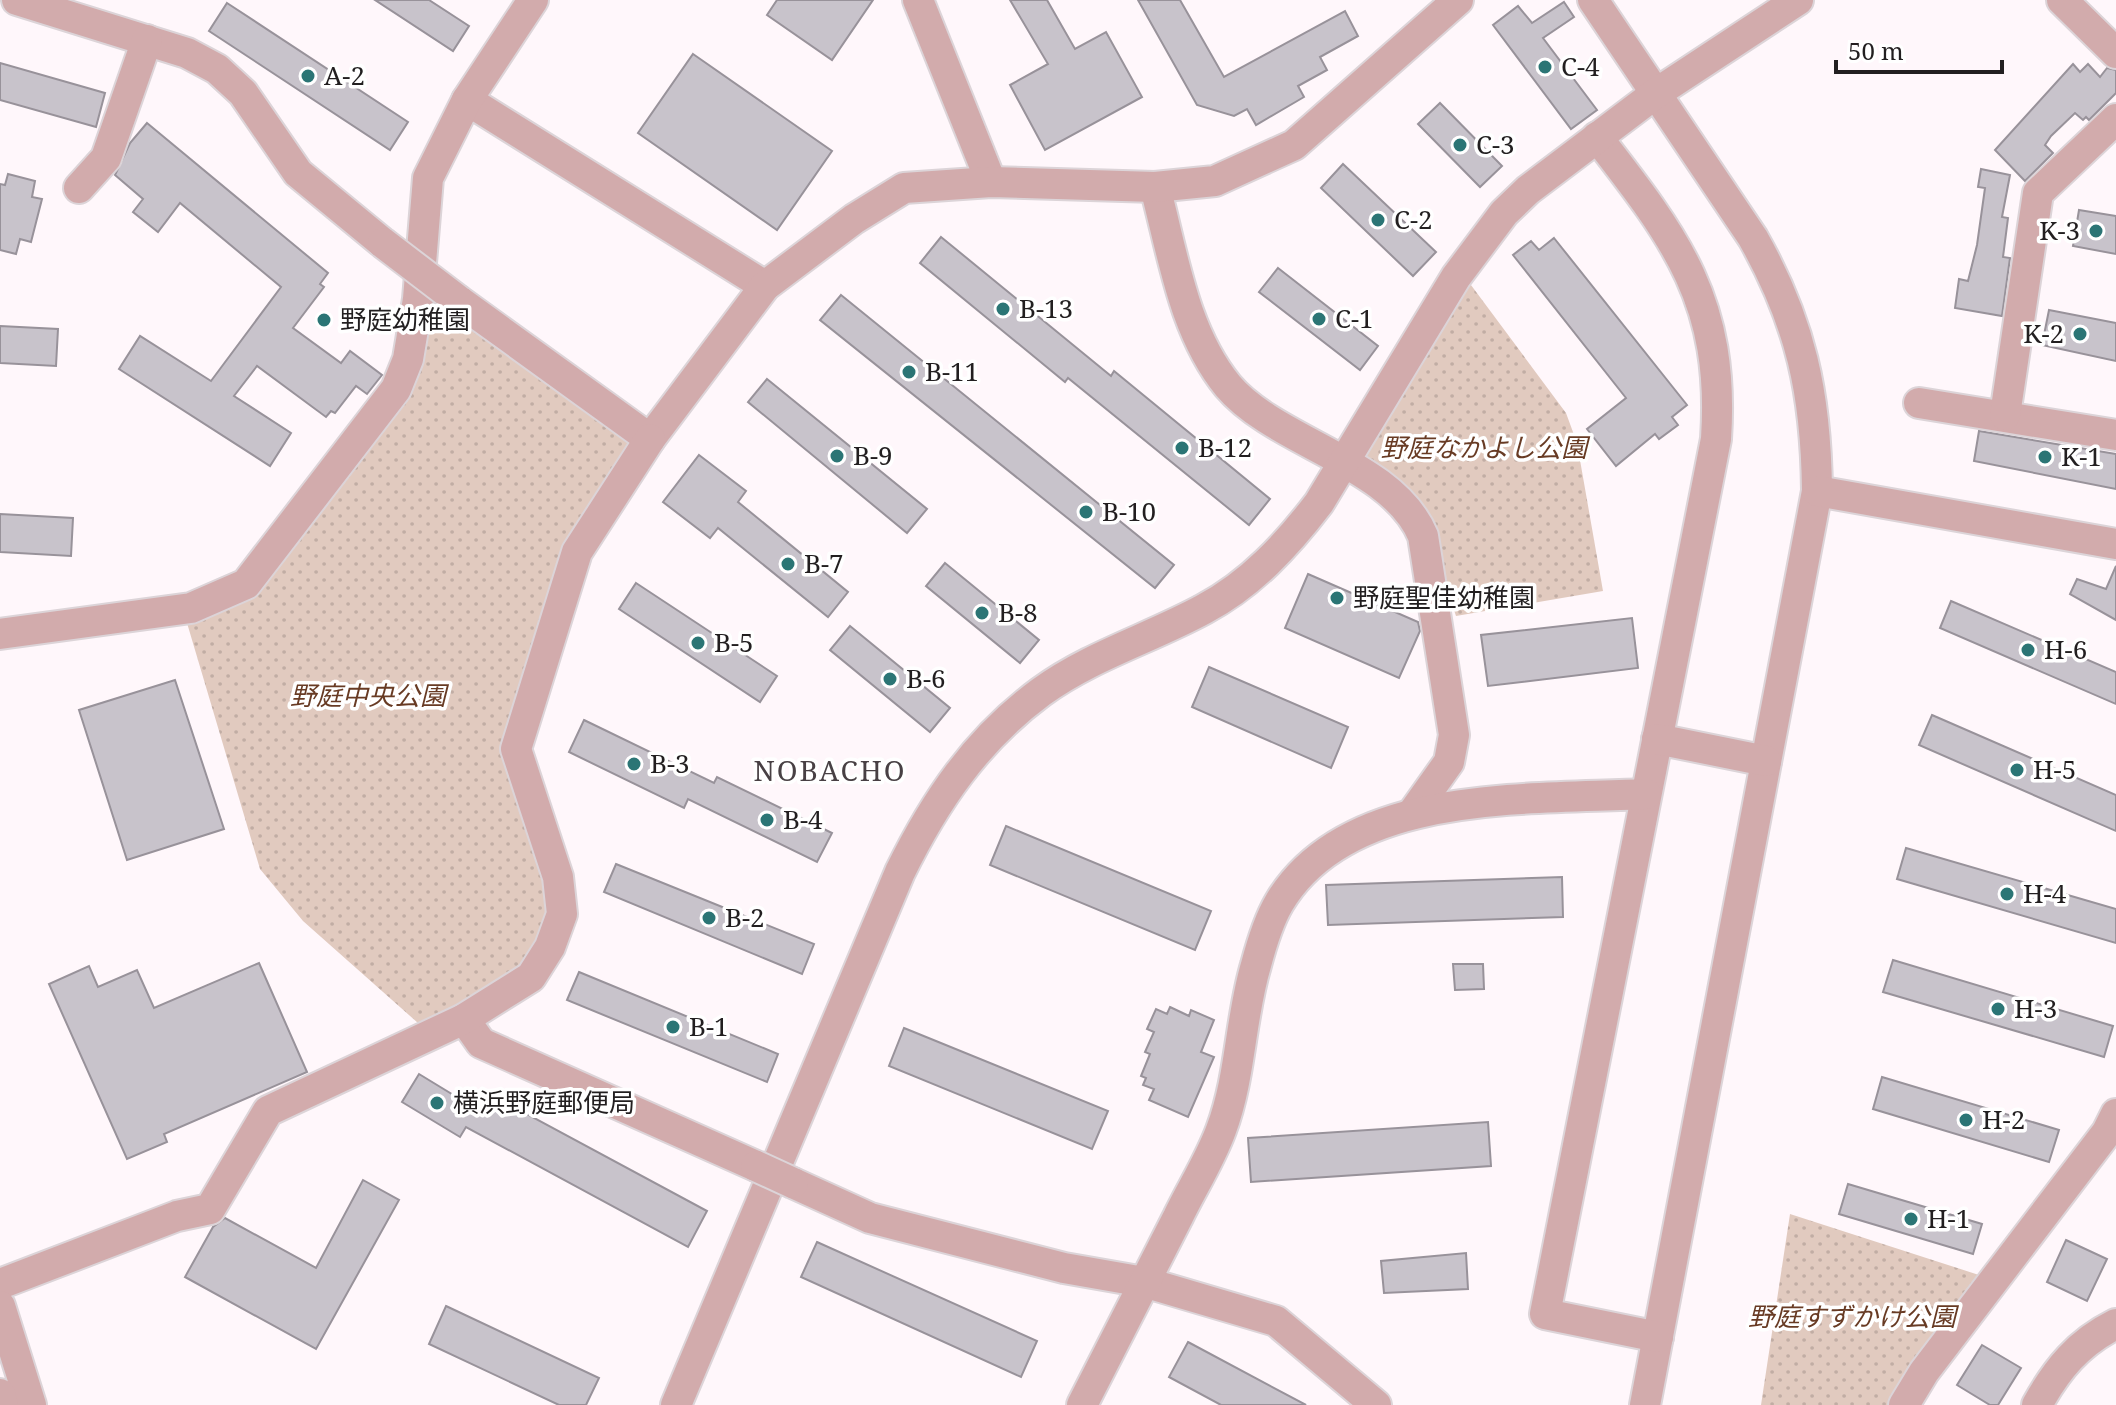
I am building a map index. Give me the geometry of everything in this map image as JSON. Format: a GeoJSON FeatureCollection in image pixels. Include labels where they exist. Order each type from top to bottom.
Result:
{"type":"FeatureCollection","features":[{"type":"Feature","properties":{"kind":"street"},"geometry":{"type":"LineString","coordinates":[[17,0],[187,53],[217,69],[243,93],[298,173],[459,301],[650,439]]}},
{"type":"Feature","properties":{"kind":"street"},"geometry":{"type":"LineString","coordinates":[[0,634],[191,608],[246,584],[396,389],[408,359],[418,299],[428,178],[467,100],[533,0]]}},
{"type":"Feature","properties":{"kind":"street"},"geometry":{"type":"LineString","coordinates":[[918,0],[991,182]]}},
{"type":"Feature","properties":{"kind":"street"},"geometry":{"type":"LineString","coordinates":[[0,1284],[177,1216],[210,1209],[268,1111],[464,1019],[531,977],[550,947],[562,914],[558,877],[516,749],[577,552],[650,439],[765,286],[854,219],[904,188],[991,182],[1155,187],[1215,181],[1294,145],[1458,0]]}},
{"type":"Feature","properties":{"kind":"street"},"geometry":{"type":"LineString","coordinates":[[1593,0],[1753,238],[1789,310],[1810,383],[1817,491],[1645,1405]]}},
{"type":"Feature","properties":{"kind":"street"},"geometry":{"type":"LineString","coordinates":[[676,1405],[900,872],[921,828],[957,772],[999,728],[1043,691],[1109,654],[1207,608],[1247,580],[1294,536],[1345,463],[1456,277],[1482,240],[1528,190],[1655,94],[1798,0]]}},
{"type":"Feature","properties":{"kind":"street"},"geometry":{"type":"LineString","coordinates":[[2062,0],[2116,53]]}},
{"type":"Feature","properties":{"kind":"street"},"geometry":{"type":"LineString","coordinates":[[79,188],[106,158],[147,40]]}},
{"type":"Feature","properties":{"kind":"street"},"geometry":{"type":"LineString","coordinates":[[467,100],[765,286]]}},
{"type":"Feature","properties":{"kind":"street"},"geometry":{"type":"LineString","coordinates":[[2005,415],[2038,193],[2116,119]]}},
{"type":"Feature","properties":{"kind":"street"},"geometry":{"type":"LineString","coordinates":[[1597,137],[1680,250],[1703,299],[1715,354],[1719,396],[1716,439],[1545,1314],[1658,1337]]}},
{"type":"Feature","properties":{"kind":"street"},"geometry":{"type":"LineString","coordinates":[[1155,187],[1199,344],[1228,386],[1247,404],[1345,463],[1401,503],[1417,522],[1423,536],[1454,735],[1449,762],[1412,814]]}},
{"type":"Feature","properties":{"kind":"street"},"geometry":{"type":"LineString","coordinates":[[1919,403],[2116,435]]}},
{"type":"Feature","properties":{"kind":"street"},"geometry":{"type":"LineString","coordinates":[[1817,491],[2116,544]]}},
{"type":"Feature","properties":{"kind":"street"},"geometry":{"type":"LineString","coordinates":[[1657,739],[1766,761]]}},
{"type":"Feature","properties":{"kind":"street"},"geometry":{"type":"LineString","coordinates":[[1082,1405],[1221,1130],[1255,966],[1279,903],[1308,868],[1352,837],[1412,814],[1474,801],[1646,794]]}},
{"type":"Feature","properties":{"kind":"street"},"geometry":{"type":"LineString","coordinates":[[464,1019],[481,1043],[870,1218],[1064,1268],[1144,1282],[1276,1321],[1376,1405]]}},
{"type":"Feature","properties":{"kind":"street"},"geometry":{"type":"LineString","coordinates":[[1904,1405],[1924,1372],[2107,1132],[2116,1114]]}},
{"type":"Feature","properties":{"kind":"street"},"geometry":{"type":"LineString","coordinates":[[0,1306],[31,1405]]}},
{"type":"Feature","properties":{"kind":"street"},"geometry":{"type":"LineString","coordinates":[[2037,1405],[2056,1371],[2091,1336],[2116,1324]]}},
{"type":"Feature","properties":{"kind":"street"},"geometry":{"type":"LineString","coordinates":[[0,1394],[3,1405]]}},
{"type":"Feature","properties":{"kind":"green space","name":"野庭なかよし公園"},"geometry":{"type":"Polygon","coordinates":[[[1468,281],[1566,413],[1577,443],[1603,591],[1456,616],[1421,511],[1402,482],[1364,459],[1468,281]]]}},
{"type":"Feature","properties":{"kind":"green space","name":"野庭中央公園"},"geometry":{"type":"Polygon","coordinates":[[[428,287],[636,444],[510,751],[554,911],[529,962],[427,1031],[303,921],[260,869],[187,623],[228,608],[403,395],[428,287]]]}},
{"type":"Feature","properties":{"kind":"green space","name":"野庭すずかけ公園"},"geometry":{"type":"Polygon","coordinates":[[[1790,1214],[1979,1275],[1918,1356],[1889,1405],[1761,1405],[1790,1214]]]}},
{"type":"Feature","properties":{"kind":"building"},"geometry":{"type":"Polygon","coordinates":[[[375,0],[429,0],[469,26],[453,51],[375,0]]]}},
{"type":"Feature","properties":{"kind":"building"},"geometry":{"type":"Polygon","coordinates":[[[777,0],[873,0],[832,60],[767,15],[777,0]]]}},
{"type":"Feature","properties":{"kind":"building"},"geometry":{"type":"Polygon","coordinates":[[[1010,0],[1047,0],[1075,49],[1106,32],[1142,97],[1045,150],[1010,85],[1048,64],[1010,0]]]}},
{"type":"Feature","properties":{"kind":"building"},"geometry":{"type":"Polygon","coordinates":[[[1138,0],[1180,0],[1224,77],[1345,11],[1358,36],[1320,57],[1327,70],[1298,86],[1304,97],[1256,125],[1247,109],[1234,116],[1197,105],[1138,0]]]}},
{"type":"Feature","properties":{"kind":"building","name":"C-4"},"geometry":{"type":"Polygon","coordinates":[[[1564,2],[1574,17],[1543,38],[1597,110],[1571,129],[1493,25],[1518,6],[1532,23],[1564,2]]]}},
{"type":"Feature","properties":{"kind":"building","name":"A-2"},"geometry":{"type":"Polygon","coordinates":[[[227,3],[408,122],[390,150],[209,31],[227,3]]]}},
{"type":"Feature","properties":{"kind":"building"},"geometry":{"type":"Polygon","coordinates":[[[693,54],[832,151],[777,230],[638,133],[693,54]]]}},
{"type":"Feature","properties":{"kind":"building"},"geometry":{"type":"Polygon","coordinates":[[[0,63],[105,93],[96,127],[0,100],[0,63]]]}},
{"type":"Feature","properties":{"kind":"building"},"geometry":{"type":"Polygon","coordinates":[[[2073,64],[2080,72],[2088,64],[2100,77],[2107,68],[2116,70],[2116,93],[2089,120],[2086,117],[2083,120],[2075,113],[2051,136],[2045,145],[2053,153],[2025,181],[1995,150],[2073,64]]]}},
{"type":"Feature","properties":{"kind":"building","name":"C-3"},"geometry":{"type":"Polygon","coordinates":[[[1440,103],[1502,166],[1480,187],[1418,124],[1440,103]]]}},
{"type":"Feature","properties":{"kind":"building"},"geometry":{"type":"Polygon","coordinates":[[[147,123],[328,273],[320,284],[324,287],[293,328],[341,363],[350,351],[382,375],[367,394],[356,386],[335,413],[331,411],[326,417],[257,366],[234,396],[291,433],[270,466],[119,369],[140,336],[211,381],[281,287],[180,203],[158,232],[133,212],[143,199],[115,175],[130,143],[147,123]]]}},
{"type":"Feature","properties":{"kind":"building","name":"C-2"},"geometry":{"type":"Polygon","coordinates":[[[1343,164],[1436,252],[1413,276],[1321,188],[1343,164]]]}},
{"type":"Feature","properties":{"kind":"building"},"geometry":{"type":"Polygon","coordinates":[[[1981,169],[2010,175],[2002,217],[2008,218],[2003,257],[2010,258],[2002,316],[1955,308],[1959,279],[1968,281],[1977,245],[1985,188],[1978,187],[1981,169]]]}},
{"type":"Feature","properties":{"kind":"building"},"geometry":{"type":"Polygon","coordinates":[[[8,174],[35,181],[32,197],[42,199],[31,242],[20,239],[16,254],[0,250],[0,184],[5,185],[8,174]]]}},
{"type":"Feature","properties":{"kind":"building","name":"K-3"},"geometry":{"type":"Polygon","coordinates":[[[2079,210],[2116,216],[2116,254],[2073,246],[2079,210]]]}},
{"type":"Feature","properties":{"kind":"building"},"geometry":{"type":"Polygon","coordinates":[[[941,237],[1111,376],[1114,371],[1270,499],[1249,525],[1068,378],[1065,382],[920,263],[941,237]]]}},
{"type":"Feature","properties":{"kind":"building"},"geometry":{"type":"Polygon","coordinates":[[[1554,238],[1687,405],[1672,417],[1678,425],[1659,439],[1655,434],[1616,466],[1587,429],[1626,398],[1513,255],[1531,241],[1539,250],[1554,238]]]}},
{"type":"Feature","properties":{"kind":"building","name":"C-1"},"geometry":{"type":"Polygon","coordinates":[[[1278,268],[1378,346],[1360,370],[1259,292],[1278,268]]]}},
{"type":"Feature","properties":{"kind":"building"},"geometry":{"type":"Polygon","coordinates":[[[841,295],[1174,565],[1155,588],[820,320],[841,295]]]}},
{"type":"Feature","properties":{"kind":"building","name":"K-2"},"geometry":{"type":"Polygon","coordinates":[[[2049,310],[2116,323],[2116,361],[2042,345],[2049,310]]]}},
{"type":"Feature","properties":{"kind":"building"},"geometry":{"type":"Polygon","coordinates":[[[0,326],[58,329],[56,366],[0,363],[0,326]]]}},
{"type":"Feature","properties":{"kind":"building","name":"B-9"},"geometry":{"type":"Polygon","coordinates":[[[767,379],[927,509],[907,533],[748,402],[767,379]]]}},
{"type":"Feature","properties":{"kind":"building","name":"K-1"},"geometry":{"type":"Polygon","coordinates":[[[1979,431],[2116,454],[2116,489],[1974,461],[1979,431]]]}},
{"type":"Feature","properties":{"kind":"building"},"geometry":{"type":"Polygon","coordinates":[[[699,455],[746,491],[738,502],[848,592],[828,617],[718,528],[710,538],[663,502],[699,455]]]}},
{"type":"Feature","properties":{"kind":"building"},"geometry":{"type":"Polygon","coordinates":[[[0,514],[73,518],[71,556],[0,552],[0,514]]]}},
{"type":"Feature","properties":{"kind":"building","name":"B-8"},"geometry":{"type":"Polygon","coordinates":[[[945,563],[1039,640],[1020,663],[926,586],[945,563]]]}},
{"type":"Feature","properties":{"kind":"building"},"geometry":{"type":"Polygon","coordinates":[[[2116,566],[2116,620],[2070,594],[2077,579],[2106,589],[2116,566]]]}},
{"type":"Feature","properties":{"kind":"building"},"geometry":{"type":"Polygon","coordinates":[[[1308,574],[1418,622],[1420,631],[1399,678],[1285,628],[1308,574]]]}},
{"type":"Feature","properties":{"kind":"building","name":"B-5"},"geometry":{"type":"Polygon","coordinates":[[[636,583],[777,676],[760,702],[619,609],[636,583]]]}},
{"type":"Feature","properties":{"kind":"building","name":"H-6"},"geometry":{"type":"Polygon","coordinates":[[[1951,601],[2116,672],[2116,704],[1940,628],[1951,601]]]}},
{"type":"Feature","properties":{"kind":"building"},"geometry":{"type":"Polygon","coordinates":[[[1632,618],[1638,668],[1488,686],[1481,635],[1632,618]]]}},
{"type":"Feature","properties":{"kind":"building","name":"B-6"},"geometry":{"type":"Polygon","coordinates":[[[850,626],[950,708],[930,732],[830,650],[850,626]]]}},
{"type":"Feature","properties":{"kind":"building"},"geometry":{"type":"Polygon","coordinates":[[[1209,667],[1348,727],[1331,768],[1192,707],[1209,667]]]}},
{"type":"Feature","properties":{"kind":"building"},"geometry":{"type":"Polygon","coordinates":[[[175,680],[224,829],[127,860],[79,710],[175,680]]]}},
{"type":"Feature","properties":{"kind":"building","name":"H-5"},"geometry":{"type":"Polygon","coordinates":[[[1932,715],[2116,795],[2116,831],[1919,745],[1932,715]]]}},
{"type":"Feature","properties":{"kind":"building"},"geometry":{"type":"Polygon","coordinates":[[[584,720],[714,783],[717,777],[832,833],[817,862],[688,799],[684,808],[569,752],[584,720]]]}},
{"type":"Feature","properties":{"kind":"building"},"geometry":{"type":"Polygon","coordinates":[[[1006,826],[1211,911],[1195,950],[990,865],[1006,826]]]}},
{"type":"Feature","properties":{"kind":"building","name":"H-4"},"geometry":{"type":"Polygon","coordinates":[[[1906,848],[2116,909],[2116,943],[1897,879],[1906,848]]]}},
{"type":"Feature","properties":{"kind":"building","name":"B-2"},"geometry":{"type":"Polygon","coordinates":[[[616,864],[814,944],[802,974],[604,892],[616,864]]]}},
{"type":"Feature","properties":{"kind":"building"},"geometry":{"type":"Polygon","coordinates":[[[1562,877],[1563,917],[1328,925],[1326,885],[1562,877]]]}},
{"type":"Feature","properties":{"kind":"building","name":"H-3"},"geometry":{"type":"Polygon","coordinates":[[[1893,960],[2113,1026],[2104,1057],[1883,992],[1893,960]]]}},
{"type":"Feature","properties":{"kind":"building"},"geometry":{"type":"Polygon","coordinates":[[[259,963],[307,1072],[164,1134],[167,1142],[127,1159],[49,984],[89,966],[98,987],[137,970],[154,1008],[259,963]]]}},
{"type":"Feature","properties":{"kind":"building"},"geometry":{"type":"Polygon","coordinates":[[[1453,964],[1483,964],[1484,989],[1455,990],[1453,964]]]}},
{"type":"Feature","properties":{"kind":"building","name":"B-1"},"geometry":{"type":"Polygon","coordinates":[[[579,972],[778,1054],[767,1082],[567,1000],[579,972]]]}},
{"type":"Feature","properties":{"kind":"building"},"geometry":{"type":"Polygon","coordinates":[[[1170,1007],[1189,1016],[1191,1010],[1214,1020],[1201,1052],[1214,1057],[1188,1117],[1149,1100],[1154,1089],[1143,1085],[1146,1078],[1141,1076],[1150,1054],[1145,1052],[1154,1032],[1147,1029],[1156,1009],[1167,1014],[1170,1007]]]}},
{"type":"Feature","properties":{"kind":"building"},"geometry":{"type":"Polygon","coordinates":[[[904,1028],[1108,1111],[1092,1149],[889,1066],[904,1028]]]}},
{"type":"Feature","properties":{"kind":"building"},"geometry":{"type":"Polygon","coordinates":[[[419,1074],[488,1116],[497,1098],[707,1211],[688,1247],[466,1127],[460,1137],[402,1102],[419,1074]]]}},
{"type":"Feature","properties":{"kind":"building","name":"H-2"},"geometry":{"type":"Polygon","coordinates":[[[1882,1077],[2059,1130],[2049,1162],[1873,1109],[1882,1077]]]}},
{"type":"Feature","properties":{"kind":"building"},"geometry":{"type":"Polygon","coordinates":[[[1488,1122],[1491,1166],[1251,1182],[1248,1138],[1488,1122]]]}},
{"type":"Feature","properties":{"kind":"building"},"geometry":{"type":"Polygon","coordinates":[[[363,1180],[399,1200],[316,1349],[185,1277],[213,1227],[225,1218],[316,1268],[363,1180]]]}},
{"type":"Feature","properties":{"kind":"building","name":"H-1"},"geometry":{"type":"Polygon","coordinates":[[[1848,1184],[1982,1224],[1973,1254],[1839,1214],[1848,1184]]]}},
{"type":"Feature","properties":{"kind":"building"},"geometry":{"type":"Polygon","coordinates":[[[2066,1240],[2107,1259],[2087,1301],[2047,1282],[2066,1240]]]}},
{"type":"Feature","properties":{"kind":"building"},"geometry":{"type":"Polygon","coordinates":[[[817,1242],[1037,1341],[1021,1377],[801,1277],[817,1242]]]}},
{"type":"Feature","properties":{"kind":"building"},"geometry":{"type":"Polygon","coordinates":[[[1466,1253],[1468,1289],[1384,1293],[1381,1261],[1466,1253]]]}},
{"type":"Feature","properties":{"kind":"building"},"geometry":{"type":"Polygon","coordinates":[[[446,1306],[599,1378],[586,1405],[559,1405],[429,1344],[446,1306]]]}},
{"type":"Feature","properties":{"kind":"building"},"geometry":{"type":"Polygon","coordinates":[[[1188,1342],[1306,1405],[1221,1405],[1169,1377],[1188,1342]]]}},
{"type":"Feature","properties":{"kind":"building"},"geometry":{"type":"Polygon","coordinates":[[[1982,1345],[2021,1368],[1998,1405],[1990,1405],[1957,1385],[1982,1345]]]}},
{"type":"Feature","properties":{"kind":"place","name":"C-4"},"geometry":{"type":"Point","coordinates":[1545,67]}},
{"type":"Feature","properties":{"kind":"place","name":"A-2"},"geometry":{"type":"Point","coordinates":[308,76]}},
{"type":"Feature","properties":{"kind":"place","name":"C-3"},"geometry":{"type":"Point","coordinates":[1460,145]}},
{"type":"Feature","properties":{"kind":"place","name":"C-2"},"geometry":{"type":"Point","coordinates":[1378,220]}},
{"type":"Feature","properties":{"kind":"place","name":"K-3"},"geometry":{"type":"Point","coordinates":[2096,231]}},
{"type":"Feature","properties":{"kind":"place","name":"B-13"},"geometry":{"type":"Point","coordinates":[1003,309]}},
{"type":"Feature","properties":{"kind":"place","name":"C-1"},"geometry":{"type":"Point","coordinates":[1319,319]}},
{"type":"Feature","properties":{"kind":"place","name":"野庭幼稚園"},"geometry":{"type":"Point","coordinates":[324,320]}},
{"type":"Feature","properties":{"kind":"place","name":"K-2"},"geometry":{"type":"Point","coordinates":[2080,334]}},
{"type":"Feature","properties":{"kind":"place","name":"B-11"},"geometry":{"type":"Point","coordinates":[909,372]}},
{"type":"Feature","properties":{"kind":"place","name":"B-12"},"geometry":{"type":"Point","coordinates":[1182,448]}},
{"type":"Feature","properties":{"kind":"place","name":"B-9"},"geometry":{"type":"Point","coordinates":[837,456]}},
{"type":"Feature","properties":{"kind":"place","name":"K-1"},"geometry":{"type":"Point","coordinates":[2045,457]}},
{"type":"Feature","properties":{"kind":"place","name":"B-10"},"geometry":{"type":"Point","coordinates":[1086,512]}},
{"type":"Feature","properties":{"kind":"place","name":"B-7"},"geometry":{"type":"Point","coordinates":[788,564]}},
{"type":"Feature","properties":{"kind":"place","name":"野庭聖佳幼稚園"},"geometry":{"type":"Point","coordinates":[1337,598]}},
{"type":"Feature","properties":{"kind":"place","name":"B-8"},"geometry":{"type":"Point","coordinates":[982,613]}},
{"type":"Feature","properties":{"kind":"place","name":"B-5"},"geometry":{"type":"Point","coordinates":[698,643]}},
{"type":"Feature","properties":{"kind":"place","name":"H-6"},"geometry":{"type":"Point","coordinates":[2028,650]}},
{"type":"Feature","properties":{"kind":"place","name":"B-6"},"geometry":{"type":"Point","coordinates":[890,679]}},
{"type":"Feature","properties":{"kind":"place","name":"B-3"},"geometry":{"type":"Point","coordinates":[634,764]}},
{"type":"Feature","properties":{"kind":"place","name":"H-5"},"geometry":{"type":"Point","coordinates":[2017,770]}},
{"type":"Feature","properties":{"kind":"place","name":"B-4"},"geometry":{"type":"Point","coordinates":[767,820]}},
{"type":"Feature","properties":{"kind":"place","name":"H-4"},"geometry":{"type":"Point","coordinates":[2007,894]}},
{"type":"Feature","properties":{"kind":"place","name":"B-2"},"geometry":{"type":"Point","coordinates":[709,918]}},
{"type":"Feature","properties":{"kind":"place","name":"H-3"},"geometry":{"type":"Point","coordinates":[1998,1009]}},
{"type":"Feature","properties":{"kind":"place","name":"B-1"},"geometry":{"type":"Point","coordinates":[673,1027]}},
{"type":"Feature","properties":{"kind":"place","name":"横浜野庭郵便局"},"geometry":{"type":"Point","coordinates":[437,1103]}},
{"type":"Feature","properties":{"kind":"place","name":"H-2"},"geometry":{"type":"Point","coordinates":[1966,1120]}},
{"type":"Feature","properties":{"kind":"place","name":"H-1"},"geometry":{"type":"Point","coordinates":[1911,1219]}},
{"type":"Feature","properties":{"kind":"district","name":"NOBACHO"},"geometry":{"type":"Point","coordinates":[830,771]}}]}
